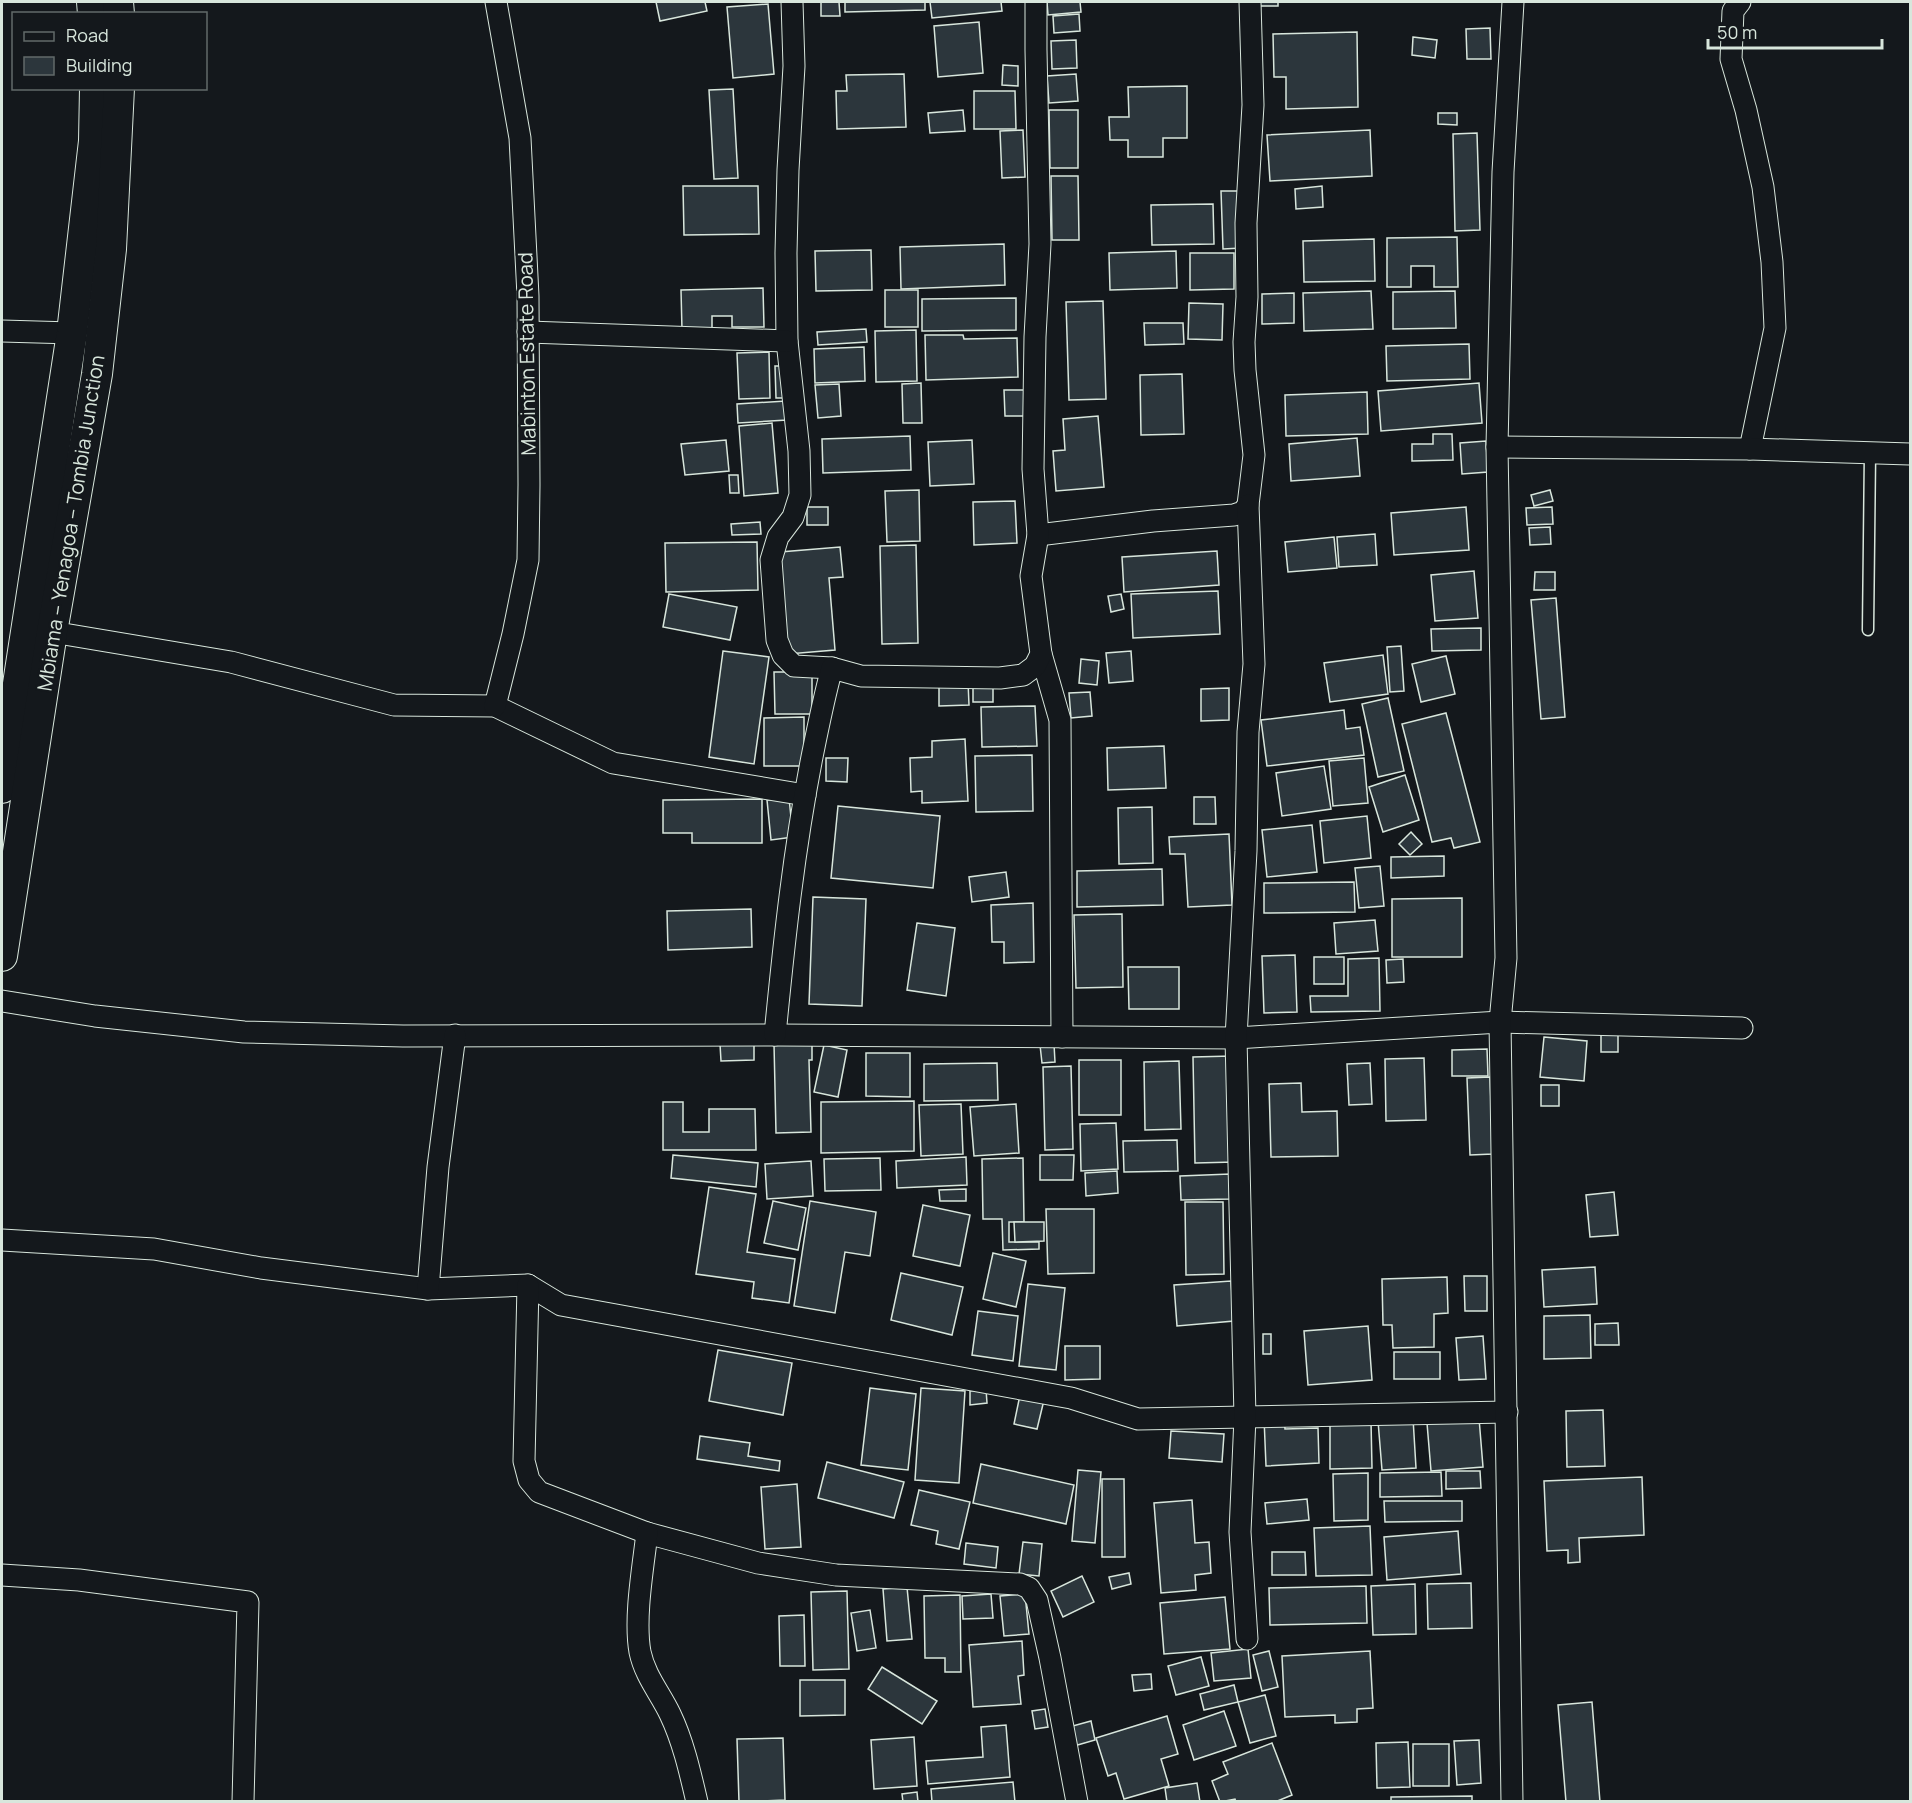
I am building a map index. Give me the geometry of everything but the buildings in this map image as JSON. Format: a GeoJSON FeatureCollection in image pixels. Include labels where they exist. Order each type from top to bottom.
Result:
{"type":"FeatureCollection","features":[{"type":"Feature","properties":{"kind":"main road","name":"Mbiama – Yenagoa – Tombia Junction"},"geometry":{"type":"LineString","coordinates":[[2,788],[72,333],[94,141],[95,90]]}},
{"type":"Feature","properties":{"kind":"main road","name":"Mbiama – Yenagoa – Tombia Junction"},"geometry":{"type":"LineString","coordinates":[[2,956],[52,632],[97,374],[111,249],[119,90]]}},
{"type":"Feature","properties":{"kind":"street","name":"Mabinton Estate Road"},"geometry":{"type":"LineString","coordinates":[[495,706],[528,560],[528,296],[520,138],[496,2]]}},
{"type":"Feature","properties":{"kind":"street"},"geometry":{"type":"LineString","coordinates":[[792,2],[794,66],[788,170],[787,341],[799,452],[800,495],[793,516],[778,537],[771,560],[777,640],[783,655],[794,666],[832,668],[861,676],[1000,678],[1023,675],[1035,666],[1041,654]]}},
{"type":"Feature","properties":{"kind":"street"},"geometry":{"type":"LineString","coordinates":[[1036,2],[1040,244],[1035,337],[1033,469],[1038,535],[1031,576],[1041,654],[1060,720],[1062,1037]]}},
{"type":"Feature","properties":{"kind":"street"},"geometry":{"type":"LineString","coordinates":[[1247,1639],[1240,1532],[1245,1417],[1236,1038],[1246,851],[1248,732],[1254,664],[1248,505],[1254,455],[1244,342],[1247,297],[1246,223],[1253,105],[1250,2]]}},
{"type":"Feature","properties":{"kind":"street"},"geometry":{"type":"LineString","coordinates":[[1512,1802],[1500,1022],[1506,958],[1497,447],[1503,172],[1513,2]]}},
{"type":"Feature","properties":{"kind":"street"},"geometry":{"type":"LineString","coordinates":[[1740,2],[1733,11],[1731,59],[1746,110],[1763,187],[1772,262],[1775,328],[1750,449]]}},
{"type":"Feature","properties":{"kind":"street"},"geometry":{"type":"LineString","coordinates":[[2,331],[72,333]]}},
{"type":"Feature","properties":{"kind":"street"},"geometry":{"type":"LineString","coordinates":[[528,332],[787,341]]}},
{"type":"Feature","properties":{"kind":"street"},"geometry":{"type":"LineString","coordinates":[[1497,447],[1750,449],[1911,454]]}},
{"type":"Feature","properties":{"kind":"street"},"geometry":{"type":"LineString","coordinates":[[1038,535],[1153,521],[1234,515],[1243,512],[1248,505]]}},
{"type":"Feature","properties":{"kind":"street"},"geometry":{"type":"LineString","coordinates":[[52,632],[231,662],[394,705],[495,706],[613,762],[805,795]]}},
{"type":"Feature","properties":{"kind":"street"},"geometry":{"type":"LineString","coordinates":[[775,1035],[786,919],[805,795],[824,694],[832,668]]}},
{"type":"Feature","properties":{"kind":"street"},"geometry":{"type":"LineString","coordinates":[[2,1001],[95,1016],[244,1032],[1236,1038],[1500,1022],[1742,1028]]}},
{"type":"Feature","properties":{"kind":"street"},"geometry":{"type":"LineString","coordinates":[[428,1289],[438,1167],[455,1035]]}},
{"type":"Feature","properties":{"kind":"street"},"geometry":{"type":"LineString","coordinates":[[2,1240],[154,1248],[261,1268],[428,1289],[528,1285],[561,1305],[1071,1398],[1138,1419],[1507,1412]]}},
{"type":"Feature","properties":{"kind":"street"},"geometry":{"type":"LineString","coordinates":[[528,1285],[524,1461],[529,1480],[539,1492],[555,1500],[647,1533],[759,1563],[836,1575],[1020,1584],[1029,1588],[1037,1600],[1077,1802]]}},
{"type":"Feature","properties":{"kind":"street"},"geometry":{"type":"LineString","coordinates":[[647,1533],[639,1604],[640,1651],[647,1675],[670,1714],[690,1773],[697,1802]]}},
{"type":"Feature","properties":{"kind":"street"},"geometry":{"type":"LineString","coordinates":[[2,1575],[79,1580],[248,1602],[243,1802]]}},
{"type":"Feature","properties":{"kind":"lane"},"geometry":{"type":"LineString","coordinates":[[1868,630],[1870,453]]}}]}
